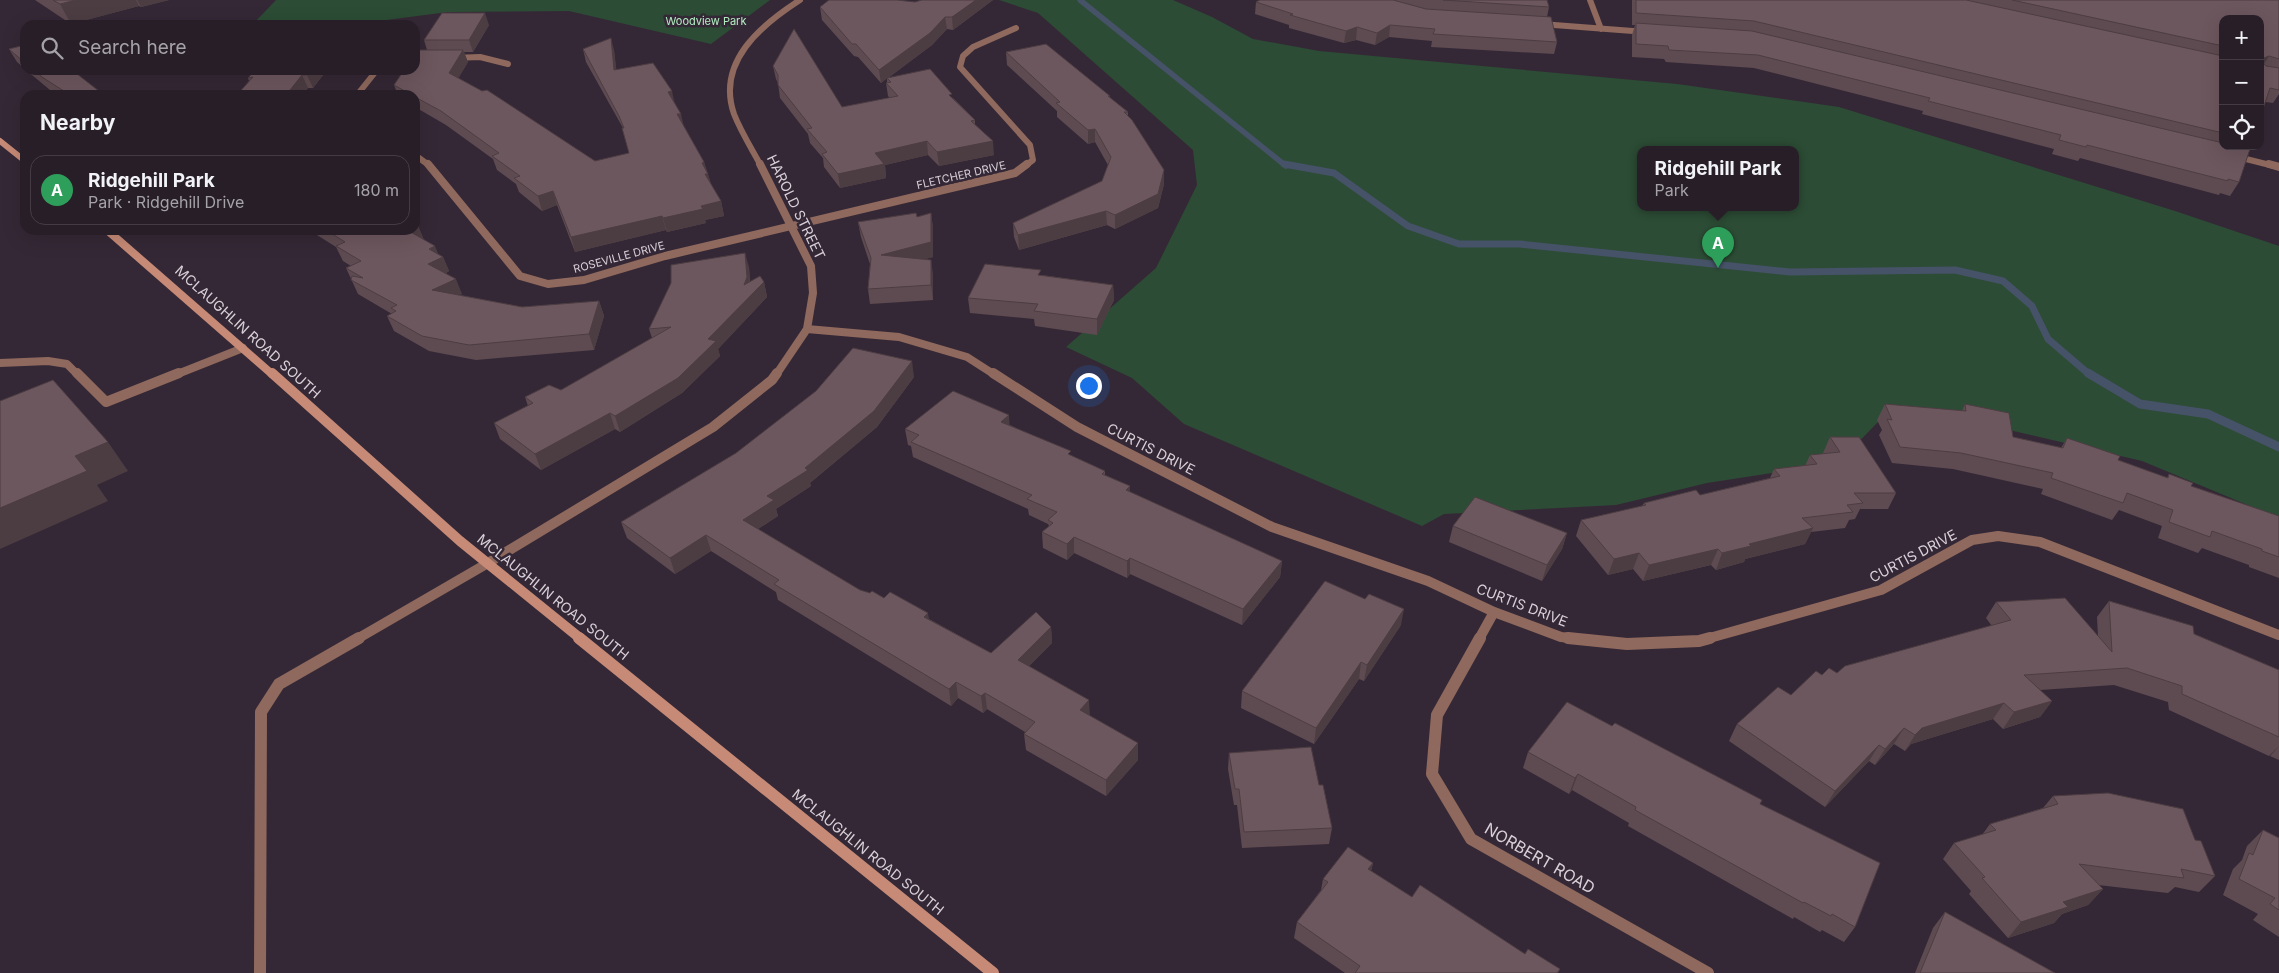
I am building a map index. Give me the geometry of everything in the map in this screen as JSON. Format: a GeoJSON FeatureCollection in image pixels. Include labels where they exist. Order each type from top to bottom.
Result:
{"type":"FeatureCollection","features":[{"type":"Feature","properties":{"kind":"main road"},"geometry":{"type":"LineString","coordinates":[[0,141],[20,157]]}},
{"type":"Feature","properties":{"kind":"main road","name":"MCLAUGHLIN ROAD SOUTH"},"geometry":{"type":"LineString","coordinates":[[113,235],[460,541],[993,973]]}},
{"type":"Feature","properties":{"kind":"street","name":"HAROLD STREET"},"geometry":{"type":"LineString","coordinates":[[260,973],[261,712],[279,684],[488,563],[713,428],[772,380],[807,329],[814,293],[811,266],[734,113],[730,80],[735,63],[742,50],[777,16],[800,0]]}},
{"type":"Feature","properties":{"kind":"street"},"geometry":{"type":"LineString","coordinates":[[1590,0],[1601,29]]}},
{"type":"Feature","properties":{"kind":"street"},"geometry":{"type":"LineString","coordinates":[[1532,24],[1650,32]]}},
{"type":"Feature","properties":{"kind":"street","name":"FLETCHER DRIVE"},"geometry":{"type":"LineString","coordinates":[[792,227],[1014,173],[1032,160],[1030,145],[960,67],[963,56],[973,47],[1016,28]]}},
{"type":"Feature","properties":{"kind":"street"},"geometry":{"type":"LineString","coordinates":[[443,58],[480,57],[508,64]]}},
{"type":"Feature","properties":{"kind":"street"},"geometry":{"type":"LineString","coordinates":[[362,90],[373,75]]}},
{"type":"Feature","properties":{"kind":"street"},"geometry":{"type":"LineString","coordinates":[[2231,156],[2279,167]]}},
{"type":"Feature","properties":{"kind":"street","name":"ROSEVILLE DRIVE"},"geometry":{"type":"LineString","coordinates":[[420,158],[429,164],[520,276],[548,284],[584,280],[665,256],[792,227]]}},
{"type":"Feature","properties":{"kind":"street","name":"CURTIS DRIVE"},"geometry":{"type":"LineString","coordinates":[[807,329],[899,338],[967,356],[1077,426],[1272,527],[1428,582],[1494,612],[1561,637],[1627,644],[1699,641],[1882,590],[1972,540],[1998,536],[2040,542],[2279,635]]}},
{"type":"Feature","properties":{"kind":"street"},"geometry":{"type":"LineString","coordinates":[[0,363],[48,360],[67,364],[106,402],[243,348]]}},
{"type":"Feature","properties":{"kind":"street","name":"NORBERT ROAD"},"geometry":{"type":"LineString","coordinates":[[1494,612],[1437,715],[1432,774],[1470,839],[1708,973]]}},
{"type":"Feature","properties":{"kind":"green space","name":"Woodview Park"},"geometry":{"type":"Polygon","coordinates":[[[276,0],[770,0],[711,44],[569,11],[448,12],[386,20],[257,20],[276,0]]]}},
{"type":"Feature","properties":{"kind":"green space"},"geometry":{"type":"Polygon","coordinates":[[[999,0],[1173,0],[1212,17],[1253,39],[1319,51],[1677,84],[1839,107],[2175,211],[2279,246],[2279,518],[2142,461],[1962,419],[1879,421],[1838,463],[1707,483],[1616,505],[1444,514],[1422,526],[1184,424],[1132,378],[1066,347],[1156,268],[1197,185],[1193,150],[1038,13],[999,0]]]}},
{"type":"Feature","properties":{"kind":"building"},"geometry":{"type":"Polygon","coordinates":[[[53,0],[76,0],[60,4],[53,0]]]}},
{"type":"Feature","properties":{"kind":"building"},"geometry":{"type":"Polygon","coordinates":[[[829,0],[897,0],[915,2],[922,0],[976,0],[952,17],[945,17],[930,33],[879,70],[856,44],[852,44],[820,7],[829,0]]]}},
{"type":"Feature","properties":{"kind":"building"},"geometry":{"type":"Polygon","coordinates":[[[1260,0],[1393,0],[1426,9],[1551,17],[1557,42],[1433,34],[1435,29],[1390,25],[1377,33],[1357,27],[1346,31],[1290,15],[1293,14],[1256,2],[1260,0]]]}},
{"type":"Feature","properties":{"kind":"building"},"geometry":{"type":"Polygon","coordinates":[[[1443,0],[1547,0],[1549,7],[1443,0]]]}},
{"type":"Feature","properties":{"kind":"building"},"geometry":{"type":"Polygon","coordinates":[[[1636,0],[1966,0],[2219,55],[2219,132],[1754,21],[1636,13],[1636,0]]]}},
{"type":"Feature","properties":{"kind":"building"},"geometry":{"type":"Polygon","coordinates":[[[2012,0],[2279,0],[2279,59],[2269,56],[2264,58],[2264,15],[2219,15],[2219,45],[2012,0]]]}},
{"type":"Feature","properties":{"kind":"building"},"geometry":{"type":"Polygon","coordinates":[[[442,13],[485,13],[469,40],[424,40],[442,13]]]}},
{"type":"Feature","properties":{"kind":"building"},"geometry":{"type":"Polygon","coordinates":[[[1636,23],[1752,31],[2219,142],[2219,150],[2250,150],[2239,182],[2228,179],[2228,181],[2087,145],[2086,147],[2059,140],[2061,135],[1928,101],[1930,98],[1758,55],[1669,50],[1668,46],[1636,44],[1636,23]]]}},
{"type":"Feature","properties":{"kind":"building"},"geometry":{"type":"Polygon","coordinates":[[[794,29],[842,107],[898,96],[886,83],[891,82],[887,78],[930,69],[952,94],[949,95],[975,120],[971,121],[993,141],[937,152],[927,141],[875,153],[884,164],[838,174],[822,154],[827,152],[807,129],[812,128],[778,85],[778,75],[773,66],[794,29]]]}},
{"type":"Feature","properties":{"kind":"building"},"geometry":{"type":"Polygon","coordinates":[[[611,38],[614,70],[653,63],[672,91],[668,92],[681,114],[677,114],[704,162],[702,163],[708,174],[705,174],[721,201],[701,206],[703,209],[663,218],[662,216],[571,237],[553,191],[538,196],[514,178],[520,176],[492,156],[499,153],[441,111],[420,100],[420,90],[403,90],[394,85],[401,75],[420,75],[420,50],[463,50],[449,73],[482,91],[487,90],[595,161],[629,153],[622,128],[624,128],[619,116],[583,49],[611,38]]]}},
{"type":"Feature","properties":{"kind":"building"},"geometry":{"type":"Polygon","coordinates":[[[1046,44],[1128,112],[1124,112],[1132,120],[1164,170],[1158,194],[1115,215],[1106,211],[1018,235],[1013,223],[1102,181],[1111,157],[1095,129],[1088,130],[1056,103],[1060,102],[1006,52],[1046,44]]]}},
{"type":"Feature","properties":{"kind":"building"},"geometry":{"type":"Polygon","coordinates":[[[20,46],[20,59],[9,49],[20,46]]]}},
{"type":"Feature","properties":{"kind":"building"},"geometry":{"type":"Polygon","coordinates":[[[2264,64],[2279,68],[2279,90],[2270,88],[2264,106],[2264,64]]]}},
{"type":"Feature","properties":{"kind":"building"},"geometry":{"type":"Polygon","coordinates":[[[40,75],[78,75],[98,90],[62,90],[40,75]]]}},
{"type":"Feature","properties":{"kind":"building"},"geometry":{"type":"Polygon","coordinates":[[[251,75],[302,75],[290,90],[241,90],[253,77],[248,78],[251,75]]]}},
{"type":"Feature","properties":{"kind":"building"},"geometry":{"type":"Polygon","coordinates":[[[916,213],[917,217],[931,213],[931,242],[881,255],[931,260],[931,285],[868,289],[871,258],[858,222],[916,213]]]}},
{"type":"Feature","properties":{"kind":"building"},"geometry":{"type":"Polygon","coordinates":[[[334,235],[416,235],[435,246],[429,249],[443,257],[428,264],[456,279],[432,290],[522,307],[599,301],[589,334],[469,345],[422,336],[387,316],[396,311],[391,308],[397,305],[351,280],[352,276],[363,278],[346,268],[361,261],[336,246],[345,242],[334,235]]]}},
{"type":"Feature","properties":{"kind":"building"},"geometry":{"type":"Polygon","coordinates":[[[745,253],[747,277],[744,285],[760,276],[764,282],[708,339],[716,341],[678,378],[615,416],[610,413],[535,454],[494,423],[533,403],[525,397],[549,385],[561,390],[671,327],[649,329],[671,283],[671,265],[745,253]]]}},
{"type":"Feature","properties":{"kind":"building"},"geometry":{"type":"Polygon","coordinates":[[[985,264],[1041,270],[1038,275],[1113,285],[1097,319],[1034,311],[1038,304],[968,298],[985,264]]]}},
{"type":"Feature","properties":{"kind":"building"},"geometry":{"type":"Polygon","coordinates":[[[853,348],[912,361],[874,411],[805,468],[808,470],[767,496],[774,500],[743,520],[860,590],[870,593],[872,591],[884,598],[890,592],[928,613],[924,617],[991,653],[1036,612],[1051,627],[1018,660],[1089,700],[1080,710],[1138,743],[1106,780],[1024,734],[1035,722],[985,693],[981,696],[956,682],[949,689],[774,584],[779,580],[706,535],[670,558],[621,522],[736,453],[816,391],[853,348]]]}},
{"type":"Feature","properties":{"kind":"building"},"geometry":{"type":"Polygon","coordinates":[[[53,380],[108,442],[75,456],[87,471],[0,508],[0,401],[53,380]]]}},
{"type":"Feature","properties":{"kind":"building"},"geometry":{"type":"Polygon","coordinates":[[[953,391],[1009,415],[1001,422],[1071,451],[1068,454],[1105,471],[1102,474],[1130,486],[1126,490],[1282,561],[1243,609],[1130,558],[1127,561],[1074,537],[1067,544],[1042,532],[1053,523],[1048,520],[1057,512],[1027,499],[1032,495],[911,442],[919,435],[905,429],[953,391]]]}},
{"type":"Feature","properties":{"kind":"building"},"geometry":{"type":"Polygon","coordinates":[[[1885,404],[1966,411],[1965,404],[2009,413],[2013,437],[2063,448],[2067,438],[2120,456],[2118,460],[2168,478],[2169,474],[2193,483],[2191,486],[2279,516],[2279,557],[2212,531],[2210,537],[2169,522],[2173,510],[2127,493],[2123,503],[2051,478],[2053,473],[1961,453],[1900,447],[1887,419],[1892,420],[1885,404]]]}},
{"type":"Feature","properties":{"kind":"building"},"geometry":{"type":"Polygon","coordinates":[[[1830,437],[1859,437],[1896,493],[1854,493],[1863,503],[1847,505],[1853,512],[1802,518],[1813,528],[1749,544],[1751,546],[1722,553],[1718,549],[1649,565],[1639,553],[1614,559],[1581,520],[1646,505],[1644,503],[1696,490],[1700,495],[1780,476],[1774,469],[1817,464],[1810,455],[1840,452],[1830,437]]]}},
{"type":"Feature","properties":{"kind":"building"},"geometry":{"type":"Polygon","coordinates":[[[1475,497],[1567,533],[1547,565],[1453,526],[1475,497]]]}},
{"type":"Feature","properties":{"kind":"building"},"geometry":{"type":"Polygon","coordinates":[[[1325,581],[1365,599],[1369,594],[1404,609],[1367,665],[1361,662],[1316,728],[1242,691],[1325,581]]]}},
{"type":"Feature","properties":{"kind":"building"},"geometry":{"type":"Polygon","coordinates":[[[2065,598],[2112,652],[2109,601],[2193,626],[2194,634],[2279,670],[2279,737],[2182,694],[2182,686],[2127,668],[2024,675],[2052,701],[2014,712],[2004,703],[1922,728],[1915,735],[1904,728],[1885,749],[1879,745],[1835,791],[1737,724],[1778,687],[1791,695],[1816,671],[1822,675],[1829,668],[1837,673],[1845,666],[2011,620],[1996,602],[2065,598]]]}},
{"type":"Feature","properties":{"kind":"building"},"geometry":{"type":"Polygon","coordinates":[[[1567,702],[1612,726],[1615,723],[1762,800],[1760,804],[1880,863],[1855,927],[1832,914],[1831,916],[1803,903],[1635,810],[1636,807],[1578,774],[1575,778],[1528,752],[1567,702]]]}},
{"type":"Feature","properties":{"kind":"building"},"geometry":{"type":"Polygon","coordinates":[[[1311,747],[1319,785],[1323,785],[1332,828],[1244,832],[1239,789],[1235,789],[1229,753],[1311,747]]]}},
{"type":"Feature","properties":{"kind":"building"},"geometry":{"type":"Polygon","coordinates":[[[2108,793],[2183,809],[2195,840],[2201,841],[2215,876],[2181,869],[2184,878],[2079,864],[2103,889],[2063,902],[2068,907],[2021,922],[1982,878],[1985,877],[1954,843],[1996,830],[1990,824],[2058,804],[2053,796],[2108,793]]]}},
{"type":"Feature","properties":{"kind":"building"},"geometry":{"type":"Polygon","coordinates":[[[2263,830],[2279,838],[2279,910],[2270,904],[2275,898],[2239,879],[2249,853],[2253,855],[2263,830]]]}},
{"type":"Feature","properties":{"kind":"building"},"geometry":{"type":"Polygon","coordinates":[[[1348,847],[1373,863],[1368,869],[1412,897],[1420,885],[1525,954],[1528,949],[1560,969],[1557,973],[1355,973],[1360,966],[1297,922],[1328,882],[1323,879],[1348,847]]]}},
{"type":"Feature","properties":{"kind":"building"},"geometry":{"type":"Polygon","coordinates":[[[1945,912],[2055,973],[1920,973],[1945,912]]]}},
{"type":"Feature","properties":{"kind":"waterway"},"geometry":{"type":"LineString","coordinates":[[1080,0],[1286,166]]}},
{"type":"Feature","properties":{"kind":"waterway"},"geometry":{"type":"LineString","coordinates":[[1284,164],[1334,173],[1408,226],[1459,244],[1520,244],[1790,272],[1955,270],[2003,281],[2032,306],[2048,339],[2090,375]]}},
{"type":"Feature","properties":{"kind":"waterway"},"geometry":{"type":"LineString","coordinates":[[2088,373],[2140,404],[2208,414],[2279,447]]}},
{"type":"Feature","properties":{"kind":"place","name":"Ridgehill Park"},"geometry":{"type":"Point","coordinates":[1718,268]}}]}
